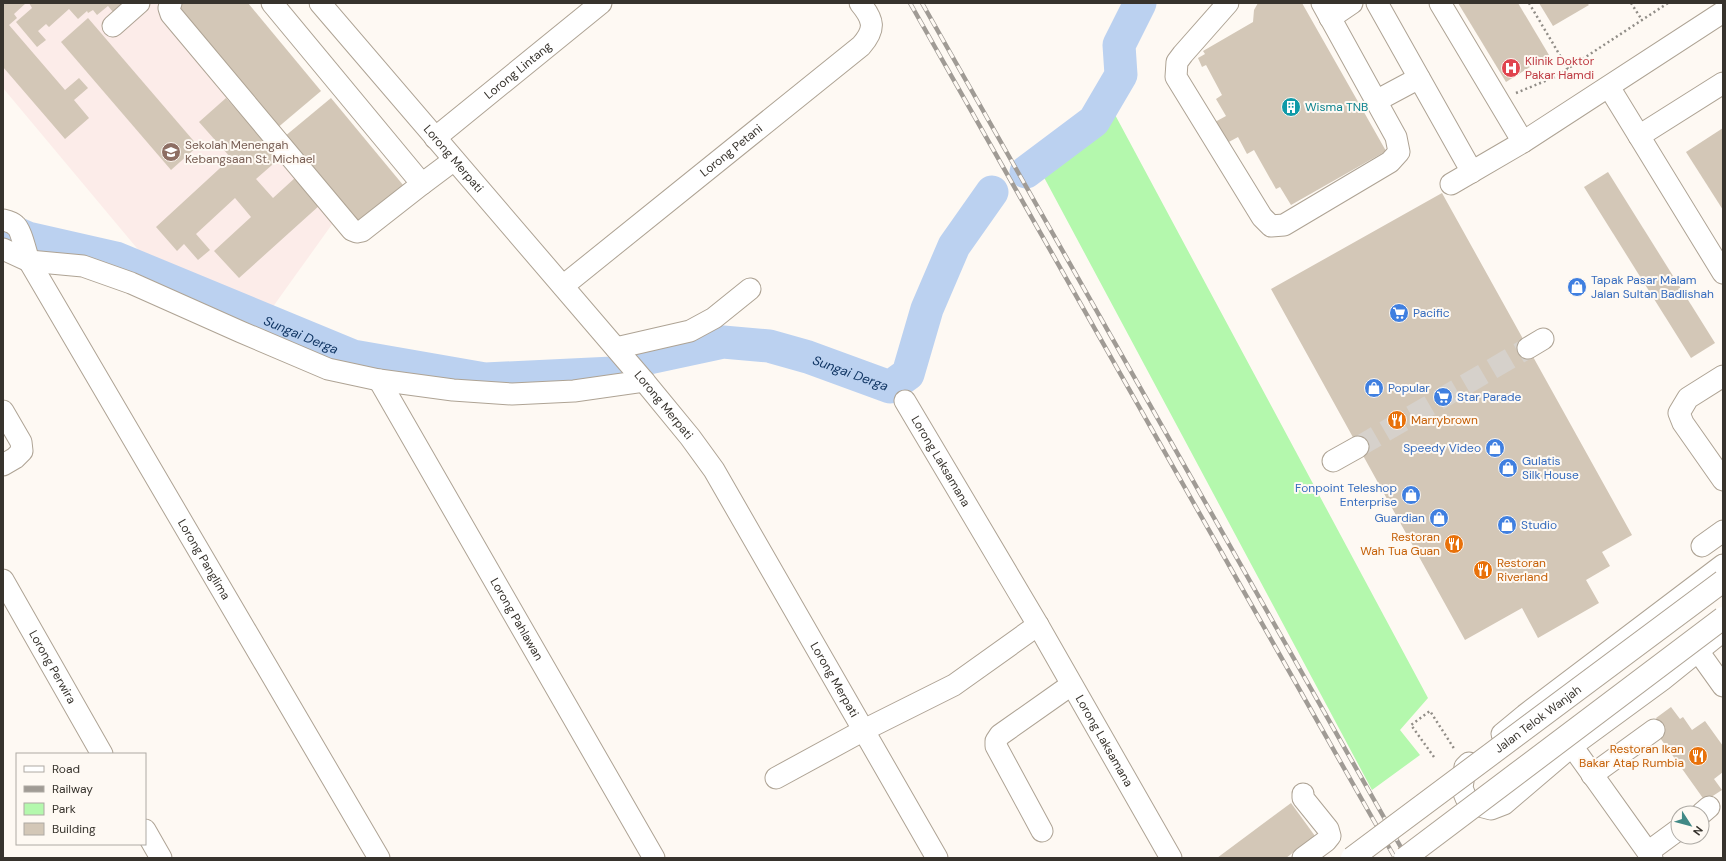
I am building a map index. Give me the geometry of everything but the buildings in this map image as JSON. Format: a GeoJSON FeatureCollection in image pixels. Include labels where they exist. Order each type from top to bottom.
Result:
{"type":"FeatureCollection","features":[{"type":"Feature","properties":{"kind":"main road","name":"Jalan Telok Wanjah"},"geometry":{"type":"LineString","coordinates":[[1352,858],[1723,581]]}},
{"type":"Feature","properties":{"kind":"main road"},"geometry":{"type":"LineString","coordinates":[[1405,858],[1723,618]]}},
{"type":"Feature","properties":{"kind":"street"},"geometry":{"type":"LineString","coordinates":[[113,26],[139,3]]}},
{"type":"Feature","properties":{"kind":"street"},"geometry":{"type":"LineString","coordinates":[[171,3],[171,14],[352,230],[356,232],[362,231],[454,160]]}},
{"type":"Feature","properties":{"kind":"street"},"geometry":{"type":"LineString","coordinates":[[272,3],[422,184]]}},
{"type":"Feature","properties":{"kind":"street","name":"Lorong Merpati"},"geometry":{"type":"LineString","coordinates":[[320,3],[564,286],[690,437],[714,470],[937,858]]}},
{"type":"Feature","properties":{"kind":"street","name":"Lorong Petani"},"geometry":{"type":"LineString","coordinates":[[564,286],[861,46],[871,31],[871,22],[868,13],[860,3]]}},
{"type":"Feature","properties":{"kind":"street"},"geometry":{"type":"LineString","coordinates":[[1228,3],[1177,62],[1176,77],[1262,217],[1271,226],[1284,225],[1390,162],[1399,152],[1396,137],[1326,11],[1352,3]]}},
{"type":"Feature","properties":{"kind":"street"},"geometry":{"type":"LineString","coordinates":[[1377,3],[1472,172]]}},
{"type":"Feature","properties":{"kind":"street"},"geometry":{"type":"LineString","coordinates":[[1440,3],[1523,142]]}},
{"type":"Feature","properties":{"kind":"street","name":"Lorong Lintang"},"geometry":{"type":"LineString","coordinates":[[435,138],[591,6]]}},
{"type":"Feature","properties":{"kind":"street"},"geometry":{"type":"LineString","coordinates":[[1451,184],[1523,142],[1723,12]]}},
{"type":"Feature","properties":{"kind":"street"},"geometry":{"type":"LineString","coordinates":[[1376,101],[1419,78]]}},
{"type":"Feature","properties":{"kind":"street"},"geometry":{"type":"LineString","coordinates":[[1639,136],[1723,83]]}},
{"type":"Feature","properties":{"kind":"street"},"geometry":{"type":"LineString","coordinates":[[1609,87],[1723,273]]}},
{"type":"Feature","properties":{"kind":"street"},"geometry":{"type":"LineString","coordinates":[[3,249],[19,240],[83,266],[131,283],[328,369],[379,380],[453,390],[512,394],[574,391],[644,381]]}},
{"type":"Feature","properties":{"kind":"street","name":"Lorong Panglima"},"geometry":{"type":"LineString","coordinates":[[19,240],[379,858]]}},
{"type":"Feature","properties":{"kind":"street"},"geometry":{"type":"LineString","coordinates":[[616,348],[690,331],[714,318],[750,289]]}},
{"type":"Feature","properties":{"kind":"street"},"geometry":{"type":"LineString","coordinates":[[1723,376],[1688,398],[1679,413],[1683,423],[1723,480]]}},
{"type":"Feature","properties":{"kind":"street","name":"Lorong Pahlawan"},"geometry":{"type":"LineString","coordinates":[[379,380],[654,858]]}},
{"type":"Feature","properties":{"kind":"street","name":"Lorong Laksamana"},"geometry":{"type":"LineString","coordinates":[[905,400],[1038,624],[1071,685],[1170,858]]}},
{"type":"Feature","properties":{"kind":"street"},"geometry":{"type":"LineString","coordinates":[[3,411],[21,442],[22,451],[15,458],[3,465]]}},
{"type":"Feature","properties":{"kind":"street"},"geometry":{"type":"LineString","coordinates":[[1333,461],[1358,447]]}},
{"type":"Feature","properties":{"kind":"street"},"geometry":{"type":"LineString","coordinates":[[1702,546],[1723,531]]}},
{"type":"Feature","properties":{"kind":"street"},"geometry":{"type":"LineString","coordinates":[[1723,565],[1525,715],[1465,766],[1462,788],[1466,798],[1472,804],[1491,809],[1504,804],[1572,746],[1662,680],[1723,631]]}},
{"type":"Feature","properties":{"kind":"street","name":"Lorong Perwira"},"geometry":{"type":"LineString","coordinates":[[3,580],[101,753]]}},
{"type":"Feature","properties":{"kind":"street"},"geometry":{"type":"LineString","coordinates":[[776,778],[864,730],[954,685],[1038,624]]}},
{"type":"Feature","properties":{"kind":"street"},"geometry":{"type":"LineString","coordinates":[[1698,651],[1723,686]]}},
{"type":"Feature","properties":{"kind":"street"},"geometry":{"type":"LineString","coordinates":[[1042,831],[996,746],[996,741],[1000,735],[1071,685]]}},
{"type":"Feature","properties":{"kind":"street"},"geometry":{"type":"LineString","coordinates":[[1592,775],[1654,730]]}},
{"type":"Feature","properties":{"kind":"street"},"geometry":{"type":"LineString","coordinates":[[1572,746],[1650,855],[1670,837]]}},
{"type":"Feature","properties":{"kind":"street"},"geometry":{"type":"LineString","coordinates":[[1303,794],[1303,798],[1328,829],[1330,836],[1326,841],[1303,858]]}},
{"type":"Feature","properties":{"kind":"street"},"geometry":{"type":"LineString","coordinates":[[146,832],[161,858]]}},
{"type":"Feature","properties":{"kind":"path"},"geometry":{"type":"LineString","coordinates":[[1529,3],[1568,68]]}},
{"type":"Feature","properties":{"kind":"path"},"geometry":{"type":"LineString","coordinates":[[1631,3],[1642,20]]}},
{"type":"Feature","properties":{"kind":"path"},"geometry":{"type":"LineString","coordinates":[[1499,102],[1507,97],[1555,77],[1668,3]]}},
{"type":"Feature","properties":{"kind":"path"},"geometry":{"type":"LineString","coordinates":[[1434,757],[1411,725],[1430,711],[1465,766]]}},
{"type":"Feature","properties":{"kind":"shaded area","name":"Sekolah Menengah Kebangsaan St. Michael"},"geometry":{"type":"Polygon","coordinates":[[[3,3],[165,3],[338,216],[267,315],[156,271],[3,88],[3,3]]]}},
{"type":"Feature","properties":{"kind":"green space"},"geometry":{"type":"Polygon","coordinates":[[[1113,111],[1428,698],[1400,730],[1420,755],[1372,790],[1039,168],[1113,111]]]}},
{"type":"Feature","properties":{"kind":"waterway","name":"Sungai Derga"},"geometry":{"type":"LineString","coordinates":[[1026,172],[1094,121],[1121,75],[1119,45],[1140,3]]}},
{"type":"Feature","properties":{"kind":"waterway","name":"Sungai Derga"},"geometry":{"type":"LineString","coordinates":[[639,360],[723,342],[769,346],[808,357],[890,387],[908,374],[927,309],[954,246],[992,192]]}},
{"type":"Feature","properties":{"kind":"waterway","name":"Sungai Derga"},"geometry":{"type":"LineString","coordinates":[[3,227],[28,238],[116,258],[353,356],[485,379],[613,373]]}},
{"type":"Feature","properties":{"kind":"tunnel"},"geometry":{"type":"LineString","coordinates":[[1358,447],[1528,348]]}},
{"type":"Feature","properties":{"kind":"railway"},"geometry":{"type":"LineString","coordinates":[[910,3],[1395,858]]}},
{"type":"Feature","properties":{"kind":"railway"},"geometry":{"type":"LineString","coordinates":[[922,3],[1407,858]]}},
{"type":"Feature","properties":{"kind":"place","name":"Klinik Doktor Pakar Hamdi"},"geometry":{"type":"Point","coordinates":[1511,68]}},
{"type":"Feature","properties":{"kind":"place","name":"Wisma TNB"},"geometry":{"type":"Point","coordinates":[1291,107]}},
{"type":"Feature","properties":{"kind":"place","name":"Sekolah Menengah Kebangsaan St. Michael"},"geometry":{"type":"Point","coordinates":[171,152]}},
{"type":"Feature","properties":{"kind":"place","name":"Tapak Pasar Malam Jalan Sultan Badlishah"},"geometry":{"type":"Point","coordinates":[1577,287]}},
{"type":"Feature","properties":{"kind":"place","name":"Pacific"},"geometry":{"type":"Point","coordinates":[1399,313]}},
{"type":"Feature","properties":{"kind":"place","name":"Popular"},"geometry":{"type":"Point","coordinates":[1374,388]}},
{"type":"Feature","properties":{"kind":"place","name":"Star Parade"},"geometry":{"type":"Point","coordinates":[1443,397]}},
{"type":"Feature","properties":{"kind":"place","name":"Marrybrown"},"geometry":{"type":"Point","coordinates":[1397,420]}},
{"type":"Feature","properties":{"kind":"place","name":"Speedy Video"},"geometry":{"type":"Point","coordinates":[1495,448]}},
{"type":"Feature","properties":{"kind":"place","name":"Gulatis Silk House"},"geometry":{"type":"Point","coordinates":[1508,468]}},
{"type":"Feature","properties":{"kind":"place","name":"Fonpoint Teleshop Enterprise"},"geometry":{"type":"Point","coordinates":[1411,495]}},
{"type":"Feature","properties":{"kind":"place","name":"Guardian"},"geometry":{"type":"Point","coordinates":[1439,518]}},
{"type":"Feature","properties":{"kind":"place","name":"Studio"},"geometry":{"type":"Point","coordinates":[1507,525]}},
{"type":"Feature","properties":{"kind":"place","name":"Restoran Wah Tua Guan"},"geometry":{"type":"Point","coordinates":[1454,544]}},
{"type":"Feature","properties":{"kind":"place","name":"Restoran Riverland"},"geometry":{"type":"Point","coordinates":[1483,570]}},
{"type":"Feature","properties":{"kind":"place","name":"Restoran Ikan Bakar Atap Rumbia"},"geometry":{"type":"Point","coordinates":[1698,756]}}]}
